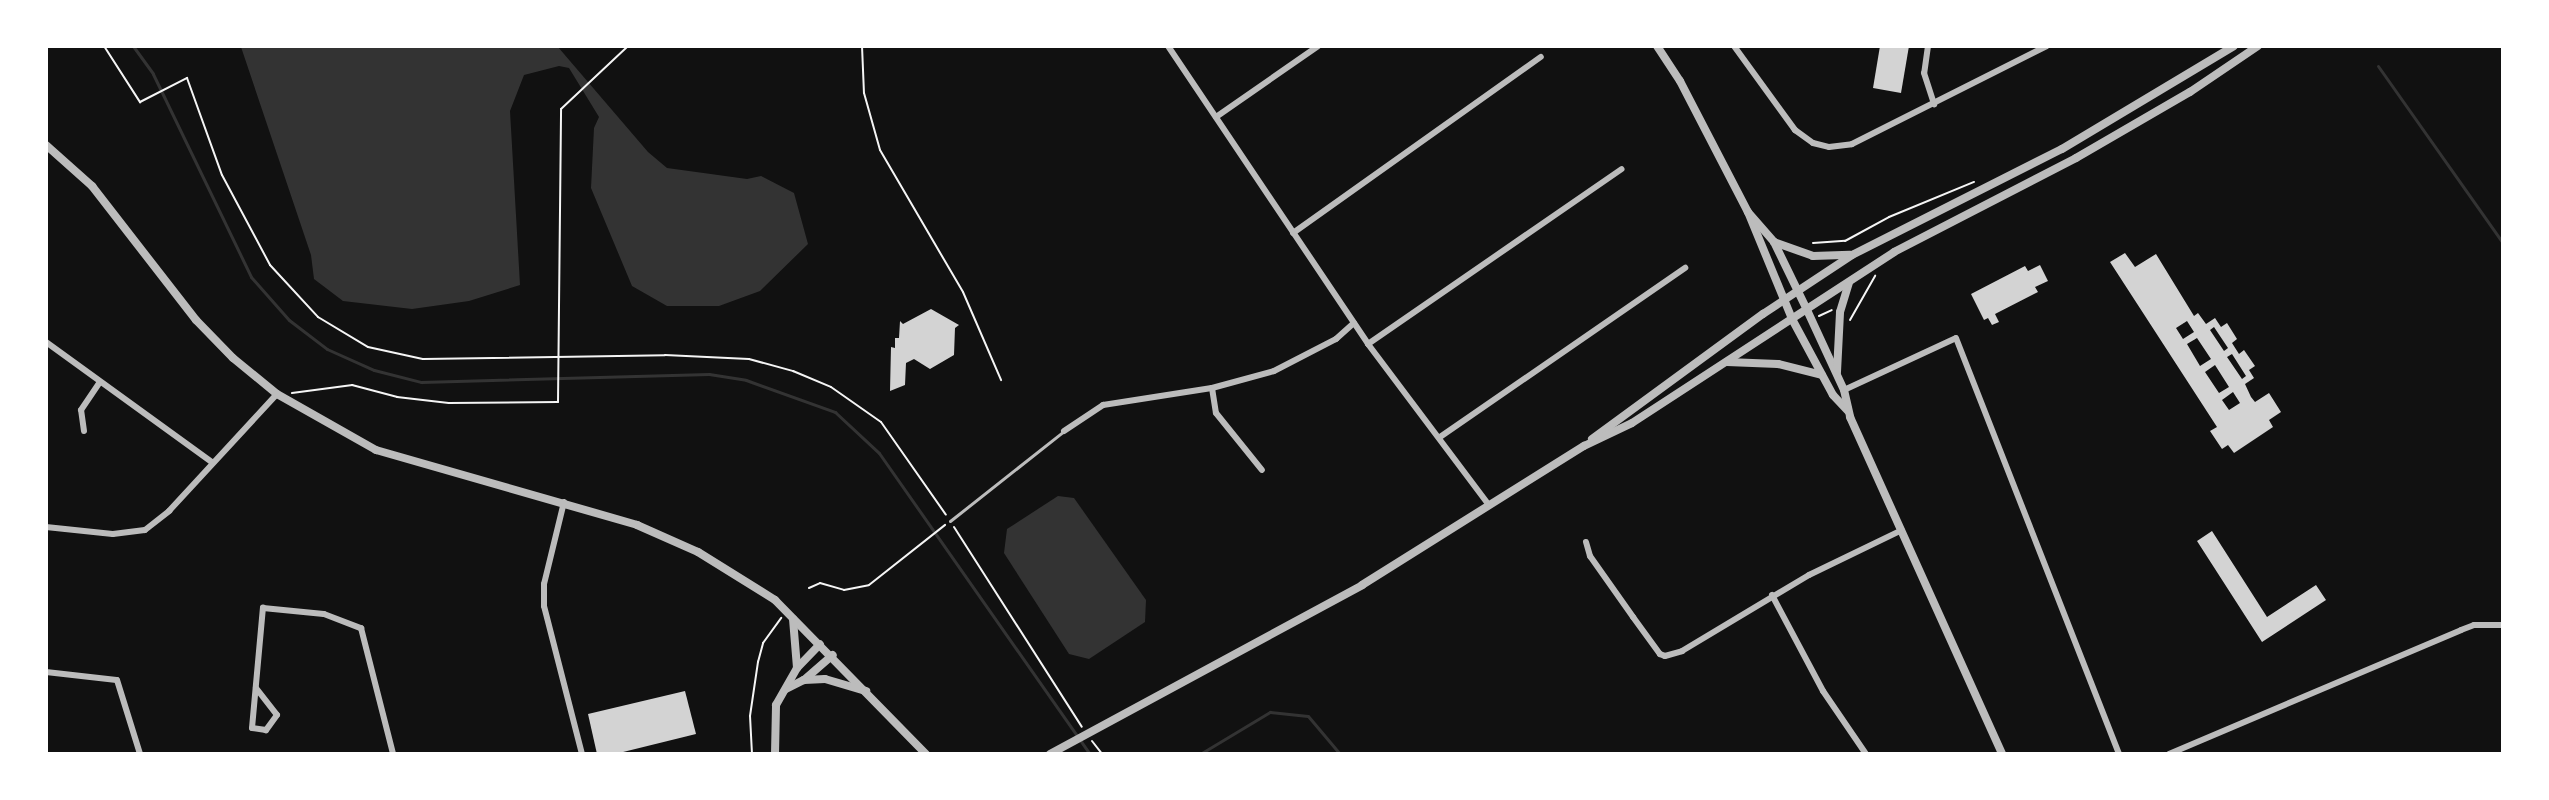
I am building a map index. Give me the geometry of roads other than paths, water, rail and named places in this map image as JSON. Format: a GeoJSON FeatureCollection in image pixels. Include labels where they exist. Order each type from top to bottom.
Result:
{"type":"FeatureCollection","features":[{"type":"Feature","properties":{"kind":"street"},"geometry":{"type":"LineString","coordinates":[[1168,46],[1368,344],[1489,505]]}},
{"type":"Feature","properties":{"kind":"street"},"geometry":{"type":"LineString","coordinates":[[1216,117],[1318,46]]}},
{"type":"Feature","properties":{"kind":"street"},"geometry":{"type":"LineString","coordinates":[[1657,46],[1680,81],[1748,212],[1792,319],[1822,375],[1848,411],[2002,753]]}},
{"type":"Feature","properties":{"kind":"street"},"geometry":{"type":"LineString","coordinates":[[1734,46],[1795,130],[1813,142],[1829,147],[1852,144],[2047,46]]}},
{"type":"Feature","properties":{"kind":"street"},"geometry":{"type":"LineString","coordinates":[[1928,46],[1924,73],[1934,104]]}},
{"type":"Feature","properties":{"kind":"street"},"geometry":{"type":"LineString","coordinates":[[1584,446],[1620,416],[1852,255],[2062,148],[2234,46]]}},
{"type":"Feature","properties":{"kind":"street"},"geometry":{"type":"LineString","coordinates":[[1050,753],[1362,585],[1584,446],[1632,423],[1894,252],[2135,125],[2259,46]]}},
{"type":"Feature","properties":{"kind":"street"},"geometry":{"type":"LineString","coordinates":[[1293,233],[1541,57]]}},
{"type":"Feature","properties":{"kind":"street"},"geometry":{"type":"LineString","coordinates":[[46,145],[92,186],[196,320],[233,358],[277,394],[376,450],[439,471],[564,502],[636,525],[698,552],[775,600],[868,691],[922,752]]}},
{"type":"Feature","properties":{"kind":"street"},"geometry":{"type":"LineString","coordinates":[[1368,344],[1622,169]]}},
{"type":"Feature","properties":{"kind":"street"},"geometry":{"type":"LineString","coordinates":[[1748,212],[1774,242],[1837,373],[1844,390],[1848,411]]}},
{"type":"Feature","properties":{"kind":"street"},"geometry":{"type":"LineString","coordinates":[[1774,242],[1813,256],[1852,255]]}},
{"type":"Feature","properties":{"kind":"street"},"geometry":{"type":"LineString","coordinates":[[1440,437],[1685,268]]}},
{"type":"Feature","properties":{"kind":"street"},"geometry":{"type":"LineString","coordinates":[[1837,373],[1840,312],[1849,282]]}},
{"type":"Feature","properties":{"kind":"street"},"geometry":{"type":"LineString","coordinates":[[1064,431],[1103,405],[1212,388],[1274,371],[1336,339],[1354,323]]}},
{"type":"Feature","properties":{"kind":"street"},"geometry":{"type":"LineString","coordinates":[[1844,390],[1956,338],[2119,753]]}},
{"type":"Feature","properties":{"kind":"street"},"geometry":{"type":"LineString","coordinates":[[46,342],[99,383],[212,462]]}},
{"type":"Feature","properties":{"kind":"street"},"geometry":{"type":"LineString","coordinates":[[1726,362],[1778,363],[1822,375]]}},
{"type":"Feature","properties":{"kind":"street"},"geometry":{"type":"LineString","coordinates":[[84,432],[81,410],[99,383]]}},
{"type":"Feature","properties":{"kind":"street"},"geometry":{"type":"LineString","coordinates":[[1212,388],[1216,413],[1262,470]]}},
{"type":"Feature","properties":{"kind":"street"},"geometry":{"type":"LineString","coordinates":[[46,527],[113,534],[145,530],[169,512],[212,462],[277,394]]}},
{"type":"Feature","properties":{"kind":"street"},"geometry":{"type":"LineString","coordinates":[[564,502],[544,584],[544,606],[582,753]]}},
{"type":"Feature","properties":{"kind":"street"},"geometry":{"type":"LineString","coordinates":[[1586,542],[1590,556],[1660,654],[1665,656],[1682,651],[1772,595],[1902,530]]}},
{"type":"Feature","properties":{"kind":"street"},"geometry":{"type":"LineString","coordinates":[[1772,595],[1823,692],[1866,753]]}},
{"type":"Feature","properties":{"kind":"street"},"geometry":{"type":"LineString","coordinates":[[256,688],[277,715],[274,724],[266,730],[252,728],[263,608],[324,614],[361,628],[393,753]]}},
{"type":"Feature","properties":{"kind":"street"},"geometry":{"type":"LineString","coordinates":[[793,617],[797,668]]}},
{"type":"Feature","properties":{"kind":"street"},"geometry":{"type":"LineString","coordinates":[[2169,753],[2468,628],[2502,625]]}},
{"type":"Feature","properties":{"kind":"street"},"geometry":{"type":"LineString","coordinates":[[775,753],[776,705],[797,668],[820,644]]}},
{"type":"Feature","properties":{"kind":"street"},"geometry":{"type":"LineString","coordinates":[[785,689],[804,680],[833,655]]}},
{"type":"Feature","properties":{"kind":"street"},"geometry":{"type":"LineString","coordinates":[[46,672],[117,680],[140,753]]}},
{"type":"Feature","properties":{"kind":"street"},"geometry":{"type":"LineString","coordinates":[[804,680],[825,679],[868,691]]}},
{"type":"Feature","properties":{"kind":"lane"},"geometry":{"type":"LineString","coordinates":[[950,521],[1064,431]]}},
{"type":"Feature","properties":{"kind":"waterway"},"geometry":{"type":"LineString","coordinates":[[133,46],[153,74],[251,277],[289,320],[327,349],[374,370],[421,382],[709,374],[746,380],[835,412],[879,453],[1090,754]]}},
{"type":"Feature","properties":{"kind":"waterway"},"geometry":{"type":"LineString","coordinates":[[2378,66],[2502,242]]}},
{"type":"Feature","properties":{"kind":"waterway"},"geometry":{"type":"LineString","coordinates":[[1200,754],[1270,712],[1308,716],[1340,754]]}}]}
